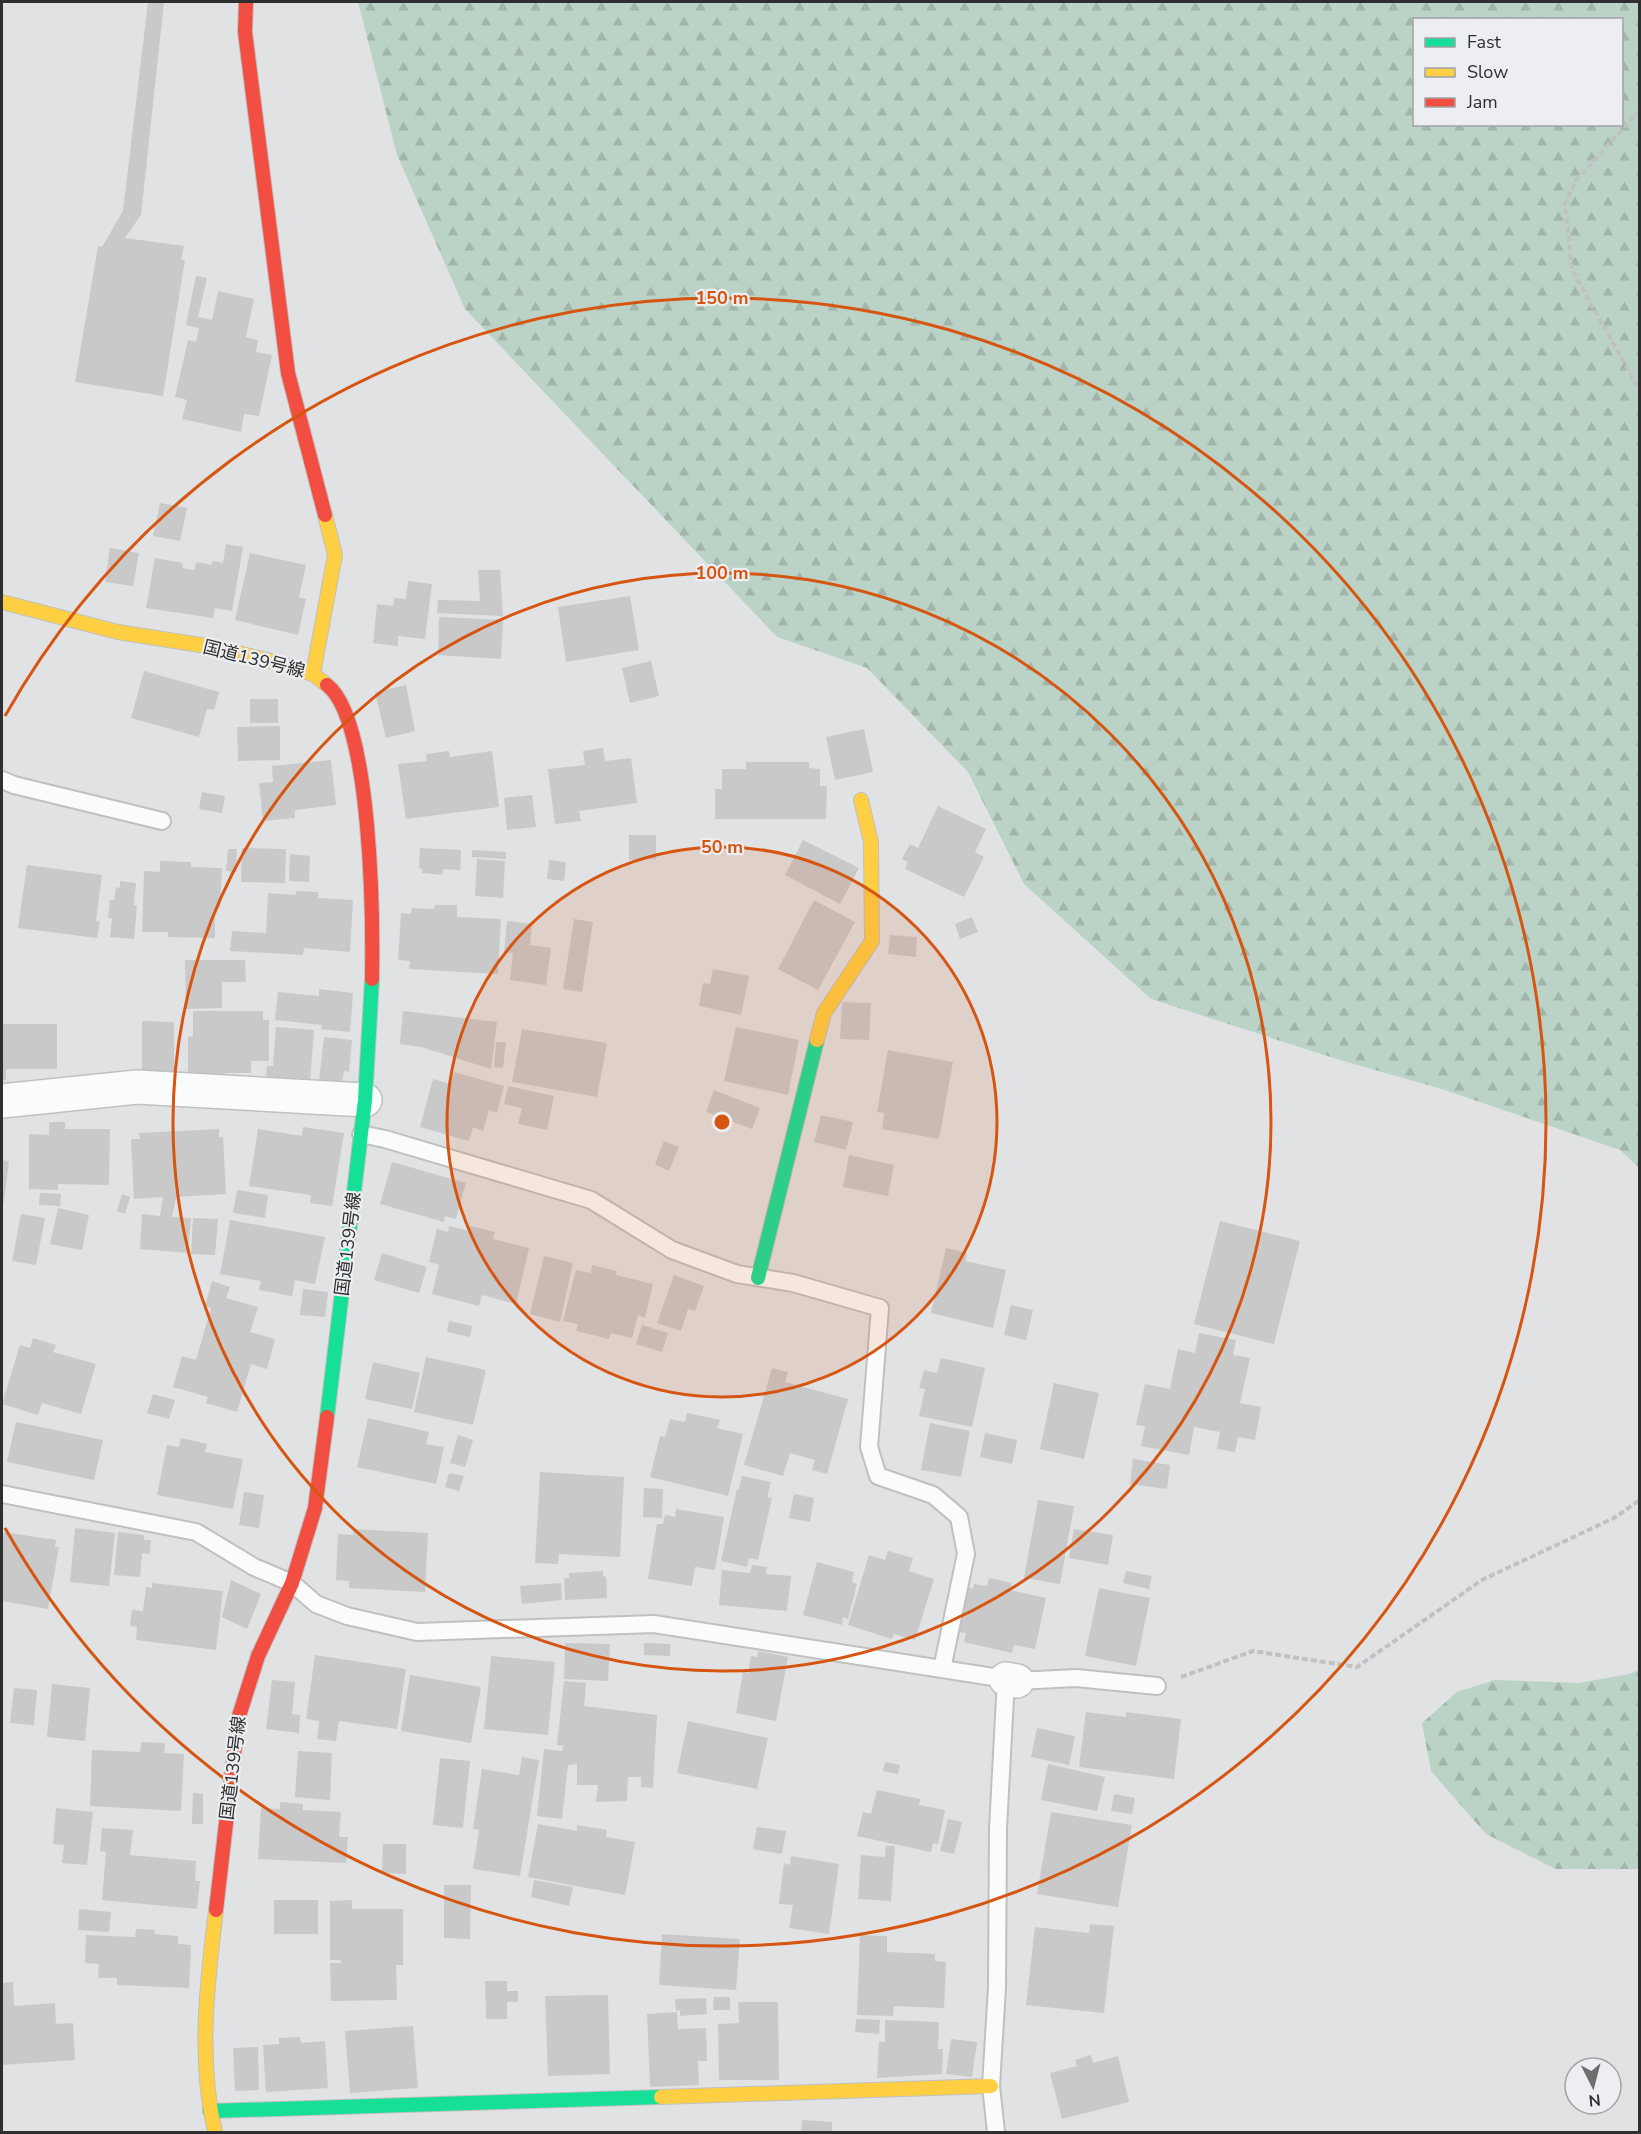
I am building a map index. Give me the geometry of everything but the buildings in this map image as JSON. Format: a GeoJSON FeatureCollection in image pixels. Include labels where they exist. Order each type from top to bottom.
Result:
{"type":"FeatureCollection","features":[{"type":"Feature","properties":{"kind":"main road"},"geometry":{"type":"LineString","coordinates":[[246,2],[245,32],[288,373],[335,555],[313,674]]}},
{"type":"Feature","properties":{"kind":"main road","name":"国道139号線"},"geometry":{"type":"LineString","coordinates":[[2,602],[118,632],[213,647],[313,674],[335,692],[351,725],[361,781],[369,849],[373,917],[365,1100],[336,1354],[315,1508],[292,1583],[258,1656],[237,1719],[207,1983],[206,2056],[210,2111],[215,2133]]}},
{"type":"Feature","properties":{"kind":"main road"},"geometry":{"type":"LineString","coordinates":[[758,1278],[824,1013],[872,941],[871,842],[861,800]]}},
{"type":"Feature","properties":{"kind":"main road"},"geometry":{"type":"LineString","coordinates":[[210,2111],[991,2086]]}},
{"type":"Feature","properties":{"kind":"street"},"geometry":{"type":"LineString","coordinates":[[2,1101],[137,1087],[365,1100]]}},
{"type":"Feature","properties":{"kind":"lane"},"geometry":{"type":"LineString","coordinates":[[2,780],[14,785],[162,821]]}},
{"type":"Feature","properties":{"kind":"lane"},"geometry":{"type":"LineString","coordinates":[[361,1134],[385,1139],[591,1200],[672,1250],[737,1274],[793,1283],[880,1308],[868,1448],[878,1476],[933,1495],[959,1517],[966,1554],[942,1669]]}},
{"type":"Feature","properties":{"kind":"lane"},"geometry":{"type":"LineString","coordinates":[[2,1494],[196,1532],[254,1567],[292,1583],[316,1604],[347,1616],[417,1632],[654,1624],[1011,1680],[1076,1678],[1157,1686]]}},
{"type":"Feature","properties":{"kind":"lane"},"geometry":{"type":"LineString","coordinates":[[996,2133],[991,2086],[997,1988],[998,1829],[1011,1680]]}},
{"type":"Feature","properties":{"kind":"path"},"geometry":{"type":"LineString","coordinates":[[1640,110],[1576,180],[1565,204],[1572,270],[1640,391]]}},
{"type":"Feature","properties":{"kind":"path"},"geometry":{"type":"LineString","coordinates":[[1157,1686],[1253,1651],[1358,1667],[1482,1580],[1614,1518],[1640,1500]]}},
{"type":"Feature","properties":{"kind":"green space"},"geometry":{"type":"Polygon","coordinates":[[[358,2],[1639,2],[1639,1168],[1620,1150],[1445,1090],[1340,1060],[1151,999],[1024,884],[968,772],[867,668],[777,637],[465,309],[397,155],[358,2]]]}},
{"type":"Feature","properties":{"kind":"green space"},"geometry":{"type":"Polygon","coordinates":[[[1639,1670],[1639,1869],[1556,1869],[1486,1834],[1431,1771],[1422,1723],[1457,1692],[1495,1680],[1579,1683],[1639,1670]]]}},
{"type":"Feature","properties":{"kind":"traffic: fast"},"geometry":{"type":"LineString","coordinates":[[327,1417],[365,1100],[372,979]]}},
{"type":"Feature","properties":{"kind":"traffic: fast"},"geometry":{"type":"LineString","coordinates":[[758,1278],[817,1040]]}},
{"type":"Feature","properties":{"kind":"traffic: fast"},"geometry":{"type":"LineString","coordinates":[[210,2111],[661,2097]]}},
{"type":"Feature","properties":{"kind":"traffic: slow"},"geometry":{"type":"LineString","coordinates":[[313,674],[335,555],[325,515]]}},
{"type":"Feature","properties":{"kind":"traffic: slow"},"geometry":{"type":"LineString","coordinates":[[2,602],[118,632],[213,647],[275,662],[313,674],[327,685]]}},
{"type":"Feature","properties":{"kind":"traffic: slow"},"geometry":{"type":"LineString","coordinates":[[817,1040],[824,1013],[872,941],[871,842],[861,800]]}},
{"type":"Feature","properties":{"kind":"traffic: slow"},"geometry":{"type":"LineString","coordinates":[[215,2132],[205,2049],[207,1993],[216,1910]]}},
{"type":"Feature","properties":{"kind":"traffic: slow"},"geometry":{"type":"LineString","coordinates":[[661,2097],[991,2086]]}},
{"type":"Feature","properties":{"kind":"traffic: jam"},"geometry":{"type":"LineString","coordinates":[[246,2],[245,32],[288,373],[325,515]]}},
{"type":"Feature","properties":{"kind":"traffic: jam"},"geometry":{"type":"LineString","coordinates":[[327,685],[342,705],[353,737],[361,778],[370,869],[372,979]]}},
{"type":"Feature","properties":{"kind":"traffic: jam"},"geometry":{"type":"LineString","coordinates":[[216,1910],[238,1719],[258,1656],[292,1583],[315,1508],[327,1417]]}}]}
